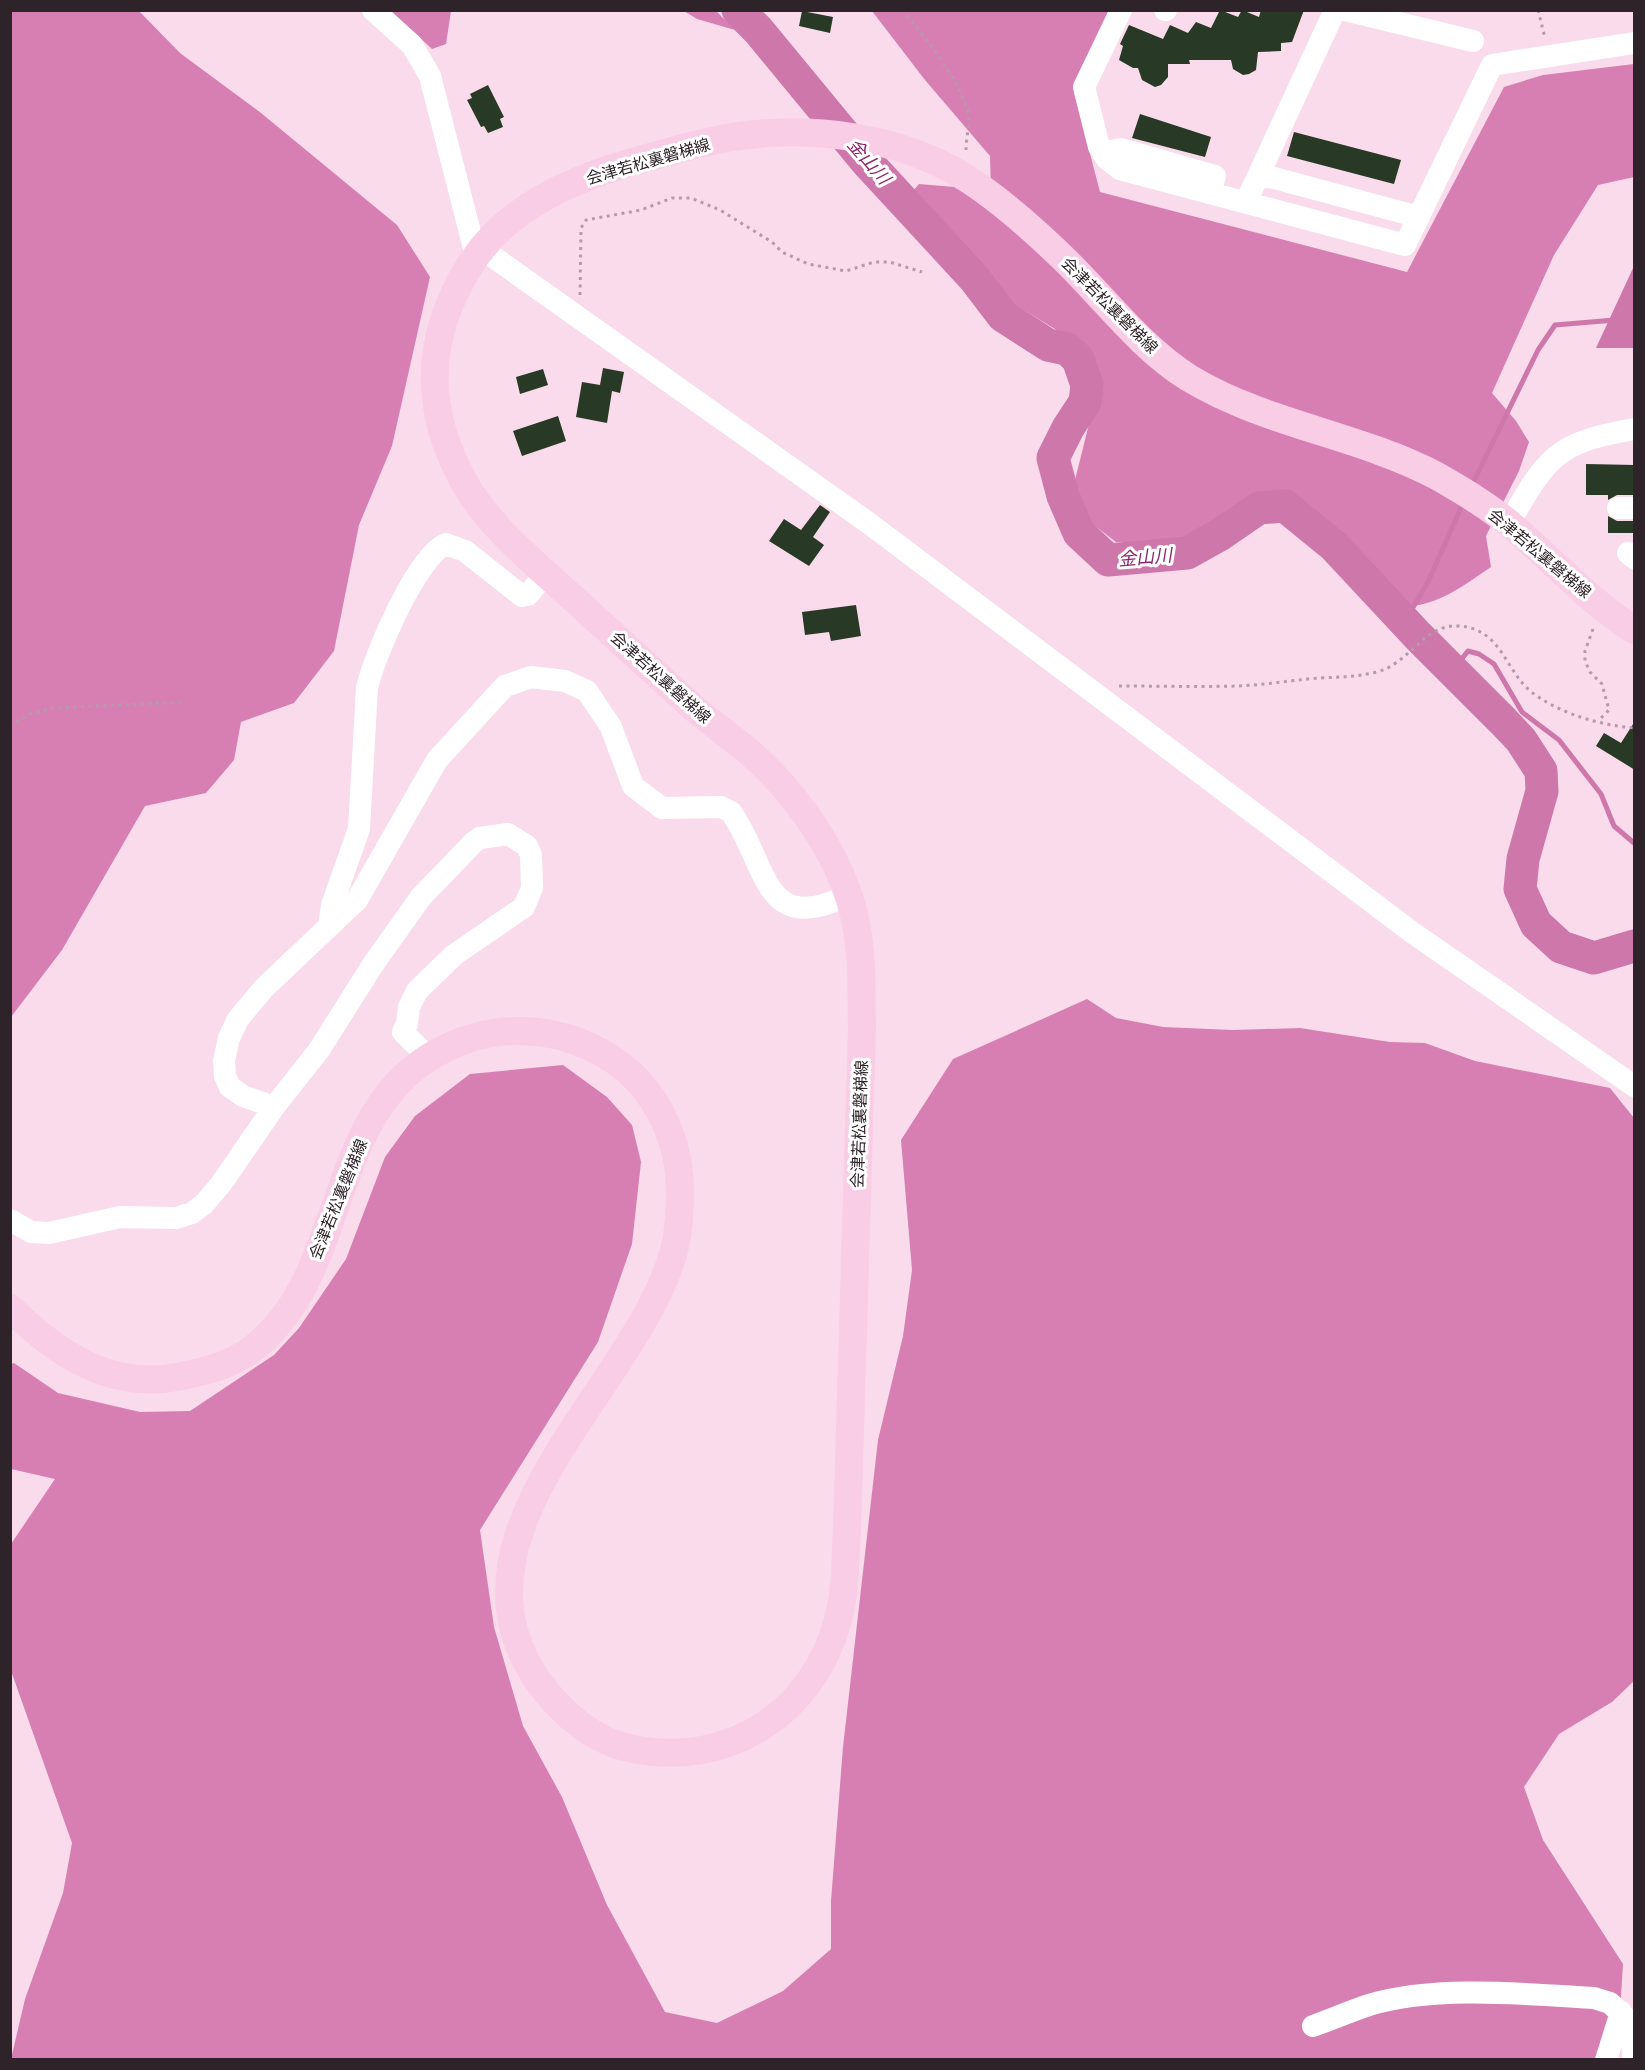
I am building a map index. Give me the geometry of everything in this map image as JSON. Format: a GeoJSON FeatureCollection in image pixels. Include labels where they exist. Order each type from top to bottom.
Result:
{"type":"FeatureCollection","features":[{"type":"Feature","properties":{"kind":"main road","name":"会津若松裏磐梯線"},"geometry":{"type":"LineString","coordinates":[[10,1308],[48,1342],[76,1361],[114,1377],[163,1380],[210,1371],[250,1351],[277,1325],[300,1290],[352,1154],[367,1126],[389,1095],[428,1057],[475,1036],[501,1031],[528,1031],[576,1040],[618,1063],[647,1091],[671,1134],[680,1170],[680,1216],[674,1254],[644,1318],[573,1427],[523,1522],[511,1569],[511,1612],[523,1654],[537,1678],[559,1707],[598,1736],[622,1747],[673,1754],[699,1751],[739,1739],[778,1718],[812,1677],[825,1655],[838,1621],[843,1593],[862,1028],[860,956],[856,923],[834,860],[825,844],[775,777],[751,753],[698,711],[546,573],[477,502],[465,484],[441,432],[434,382],[437,345],[443,319],[456,289],[479,253],[511,218],[558,189],[610,168],[734,137],[783,133],[848,136],[890,146],[964,176],[1011,212],[1060,255],[1147,344],[1185,375],[1233,400],[1291,424],[1406,461],[1471,496],[1509,523],[1635,630]]}},
{"type":"Feature","properties":{"kind":"street"},"geometry":{"type":"LineString","coordinates":[[373,10],[412,45],[430,76],[479,253],[580,318],[870,524],[1413,933],[1635,1086]]}},
{"type":"Feature","properties":{"kind":"street"},"geometry":{"type":"LineString","coordinates":[[1121,10],[1084,87],[1099,147],[1120,169],[1405,245],[1492,65],[1635,43]]}},
{"type":"Feature","properties":{"kind":"street"},"geometry":{"type":"LineString","coordinates":[[1246,202],[1335,10]]}},
{"type":"Feature","properties":{"kind":"street"},"geometry":{"type":"LineString","coordinates":[[1345,10],[1473,41]]}},
{"type":"Feature","properties":{"kind":"street"},"geometry":{"type":"LineString","coordinates":[[1259,174],[1419,217]]}},
{"type":"Feature","properties":{"kind":"street"},"geometry":{"type":"LineString","coordinates":[[1509,523],[1537,474],[1554,456],[1572,444],[1635,429]]}},
{"type":"Feature","properties":{"kind":"street"},"geometry":{"type":"LineString","coordinates":[[329,926],[332,906],[359,829],[368,688],[372,666],[406,593],[437,548],[446,544],[465,551],[522,596],[528,595],[546,573]]}},
{"type":"Feature","properties":{"kind":"street"},"geometry":{"type":"LineString","coordinates":[[274,1107],[243,1096],[230,1087],[225,1076],[224,1061],[229,1038],[238,1019],[251,1003],[357,900],[437,760],[505,686],[531,677],[566,681],[587,691],[610,727],[633,786],[662,808],[721,807],[731,813],[772,893],[783,904],[799,908],[818,907],[829,905],[848,895]]}},
{"type":"Feature","properties":{"kind":"street"},"geometry":{"type":"LineString","coordinates":[[10,1220],[31,1232],[49,1233],[120,1216],[176,1218],[192,1213],[204,1204],[221,1184],[274,1107],[319,1050],[374,963],[421,897],[474,842],[480,838],[507,834],[527,846],[531,855],[532,888],[524,907],[454,955],[417,992],[409,1007],[407,1024],[403,1032],[428,1057]]}},
{"type":"Feature","properties":{"kind":"street"},"geometry":{"type":"LineString","coordinates":[[1313,2026],[1371,2004],[1407,1998],[1469,1993],[1594,1998],[1610,2003],[1632,2024],[1633,2060]]}},
{"type":"Feature","properties":{"kind":"street"},"geometry":{"type":"LineString","coordinates":[[1606,2060],[1621,2012]]}},
{"type":"Feature","properties":{"kind":"path"},"geometry":{"type":"LineString","coordinates":[[902,10],[915,24],[956,85],[968,114],[964,176]]}},
{"type":"Feature","properties":{"kind":"path"},"geometry":{"type":"LineString","coordinates":[[1538,10],[1550,57]]}},
{"type":"Feature","properties":{"kind":"path"},"geometry":{"type":"LineString","coordinates":[[580,318],[581,228],[586,220],[641,210],[672,198],[692,198],[720,210],[772,242],[782,252],[808,264],[846,271],[874,262],[890,262],[906,265],[922,272]]}},
{"type":"Feature","properties":{"kind":"path"},"geometry":{"type":"LineString","coordinates":[[1597,622],[1590,634],[1585,661],[1590,672],[1602,684],[1609,710],[1598,720]]}},
{"type":"Feature","properties":{"kind":"path"},"geometry":{"type":"LineString","coordinates":[[1084,687],[1238,686],[1321,678],[1351,678],[1394,666],[1432,632],[1458,626],[1481,631],[1491,639],[1529,690],[1562,711],[1614,726],[1635,728]]}},
{"type":"Feature","properties":{"kind":"path"},"geometry":{"type":"LineString","coordinates":[[10,726],[30,714],[53,708],[186,702]]}},
{"type":"Feature","properties":{"kind":"shaded area"},"geometry":{"type":"Polygon","coordinates":[[[11,10],[139,11],[180,53],[261,113],[397,225],[430,277],[392,446],[359,525],[334,651],[294,703],[241,722],[234,760],[206,793],[145,806],[62,950],[11,1017],[11,10]]]}},
{"type":"Feature","properties":{"kind":"shaded area"},"geometry":{"type":"Polygon","coordinates":[[[391,11],[451,11],[446,44],[432,49],[391,11]]]}},
{"type":"Feature","properties":{"kind":"shaded area"},"geometry":{"type":"Polygon","coordinates":[[[684,11],[716,11],[735,30],[697,19],[684,11]]]}},
{"type":"Feature","properties":{"kind":"shaded area"},"geometry":{"type":"Polygon","coordinates":[[[872,11],[1110,11],[1074,92],[1100,192],[1407,272],[1504,87],[1543,75],[1634,64],[1634,177],[1598,185],[1554,255],[1492,393],[1516,421],[1529,442],[1519,471],[1486,536],[1491,567],[1440,598],[1428,603],[1404,607],[1378,588],[1318,522],[1270,503],[1238,507],[1204,537],[1157,549],[1139,542],[1116,542],[1090,522],[1078,496],[1075,480],[1090,420],[1091,373],[1063,334],[1004,298],[969,271],[910,233],[903,214],[912,192],[919,184],[991,190],[990,156],[925,80],[872,11]]]}},
{"type":"Feature","properties":{"kind":"shaded area"},"geometry":{"type":"Polygon","coordinates":[[[1634,266],[1634,348],[1596,348],[1634,266]]]}},
{"type":"Feature","properties":{"kind":"shaded area"},"geometry":{"type":"Polygon","coordinates":[[[1087,999],[1116,1018],[1163,1027],[1233,1030],[1300,1028],[1390,1042],[1425,1043],[1475,1061],[1610,1088],[1634,1118],[1634,1681],[1612,1702],[1559,1734],[1524,1787],[1543,1840],[1623,1964],[1617,2059],[11,2059],[25,1999],[63,1893],[72,1843],[10,1668],[11,1544],[55,1479],[11,1469],[11,1364],[14,1363],[58,1393],[140,1412],[190,1411],[274,1355],[299,1328],[346,1259],[385,1157],[415,1116],[470,1074],[563,1065],[607,1097],[632,1125],[641,1162],[632,1244],[598,1342],[480,1530],[494,1627],[523,1726],[562,1797],[607,1905],[665,2012],[717,2023],[783,1991],[831,1949],[831,1901],[843,1747],[878,1440],[903,1336],[912,1270],[901,1140],[953,1059],[1087,999]]]}},
{"type":"Feature","properties":{"kind":"building"},"geometry":{"type":"Polygon","coordinates":[[[1220,10],[1238,17],[1242,10],[1259,17],[1261,10],[1304,10],[1292,42],[1281,43],[1281,51],[1258,52],[1256,70],[1249,74],[1243,75],[1233,69],[1231,60],[1189,60],[1190,64],[1168,64],[1168,77],[1161,85],[1155,87],[1142,80],[1138,68],[1133,68],[1119,60],[1123,46],[1120,44],[1129,25],[1163,39],[1170,25],[1188,33],[1196,22],[1211,28],[1220,10]]]}},
{"type":"Feature","properties":{"kind":"building"},"geometry":{"type":"Polygon","coordinates":[[[802,11],[833,17],[830,33],[799,26],[802,11]]]}},
{"type":"Feature","properties":{"kind":"building"},"geometry":{"type":"Polygon","coordinates":[[[488,85],[504,117],[500,119],[503,127],[488,133],[484,126],[481,127],[467,100],[472,98],[470,94],[488,85]]]}},
{"type":"Feature","properties":{"kind":"building"},"geometry":{"type":"Polygon","coordinates":[[[1140,114],[1211,137],[1205,157],[1132,138],[1140,114]]]}},
{"type":"Feature","properties":{"kind":"building"},"geometry":{"type":"Polygon","coordinates":[[[1294,132],[1401,160],[1394,184],[1287,156],[1294,132]]]}},
{"type":"Feature","properties":{"kind":"building"},"geometry":{"type":"Polygon","coordinates":[[[603,368],[624,372],[620,393],[612,391],[607,423],[576,417],[582,382],[600,385],[603,368]]]}},
{"type":"Feature","properties":{"kind":"building"},"geometry":{"type":"Polygon","coordinates":[[[543,369],[548,385],[520,394],[516,377],[543,369]]]}},
{"type":"Feature","properties":{"kind":"building"},"geometry":{"type":"Polygon","coordinates":[[[558,416],[566,441],[522,456],[513,431],[558,416]]]}},
{"type":"Feature","properties":{"kind":"building"},"geometry":{"type":"Polygon","coordinates":[[[1586,464],[1635,465],[1635,495],[1617,495],[1608,500],[1608,495],[1586,495],[1586,464]]]}},
{"type":"Feature","properties":{"kind":"building"},"geometry":{"type":"Polygon","coordinates":[[[820,505],[830,512],[813,537],[824,545],[809,566],[769,541],[784,519],[801,530],[820,505]]]}},
{"type":"Feature","properties":{"kind":"building"},"geometry":{"type":"Polygon","coordinates":[[[1608,516],[1617,521],[1635,521],[1635,533],[1608,533],[1608,516]]]}},
{"type":"Feature","properties":{"kind":"building"},"geometry":{"type":"Polygon","coordinates":[[[856,605],[861,636],[831,641],[829,632],[805,635],[802,612],[856,605]]]}},
{"type":"Feature","properties":{"kind":"building"},"geometry":{"type":"Polygon","coordinates":[[[1635,721],[1635,770],[1596,746],[1604,733],[1621,743],[1635,721]]]}},
{"type":"Feature","properties":{"kind":"waterway","name":"金山川"},"geometry":{"type":"LineString","coordinates":[[738,10],[758,30],[866,161],[974,278],[1003,316],[1048,345],[1067,349],[1078,359],[1087,385],[1085,402],[1068,428],[1053,458],[1063,496],[1079,533],[1108,560],[1187,553],[1221,534],[1259,508],[1285,506],[1334,546],[1418,636],[1521,740],[1541,771],[1542,791],[1523,859],[1520,889],[1536,924],[1561,947],[1594,958],[1634,946]]}},
{"type":"Feature","properties":{"kind":"waterway"},"geometry":{"type":"LineString","coordinates":[[1471,487],[1538,350],[1555,325],[1615,320]]}},
{"type":"Feature","properties":{"kind":"waterway"},"geometry":{"type":"LineString","coordinates":[[1405,621],[1428,582],[1463,503]]}},
{"type":"Feature","properties":{"kind":"waterway"},"geometry":{"type":"LineString","coordinates":[[1452,671],[1468,651],[1479,654],[1494,664],[1522,712],[1559,740],[1601,794],[1614,826],[1634,843]]}}]}
